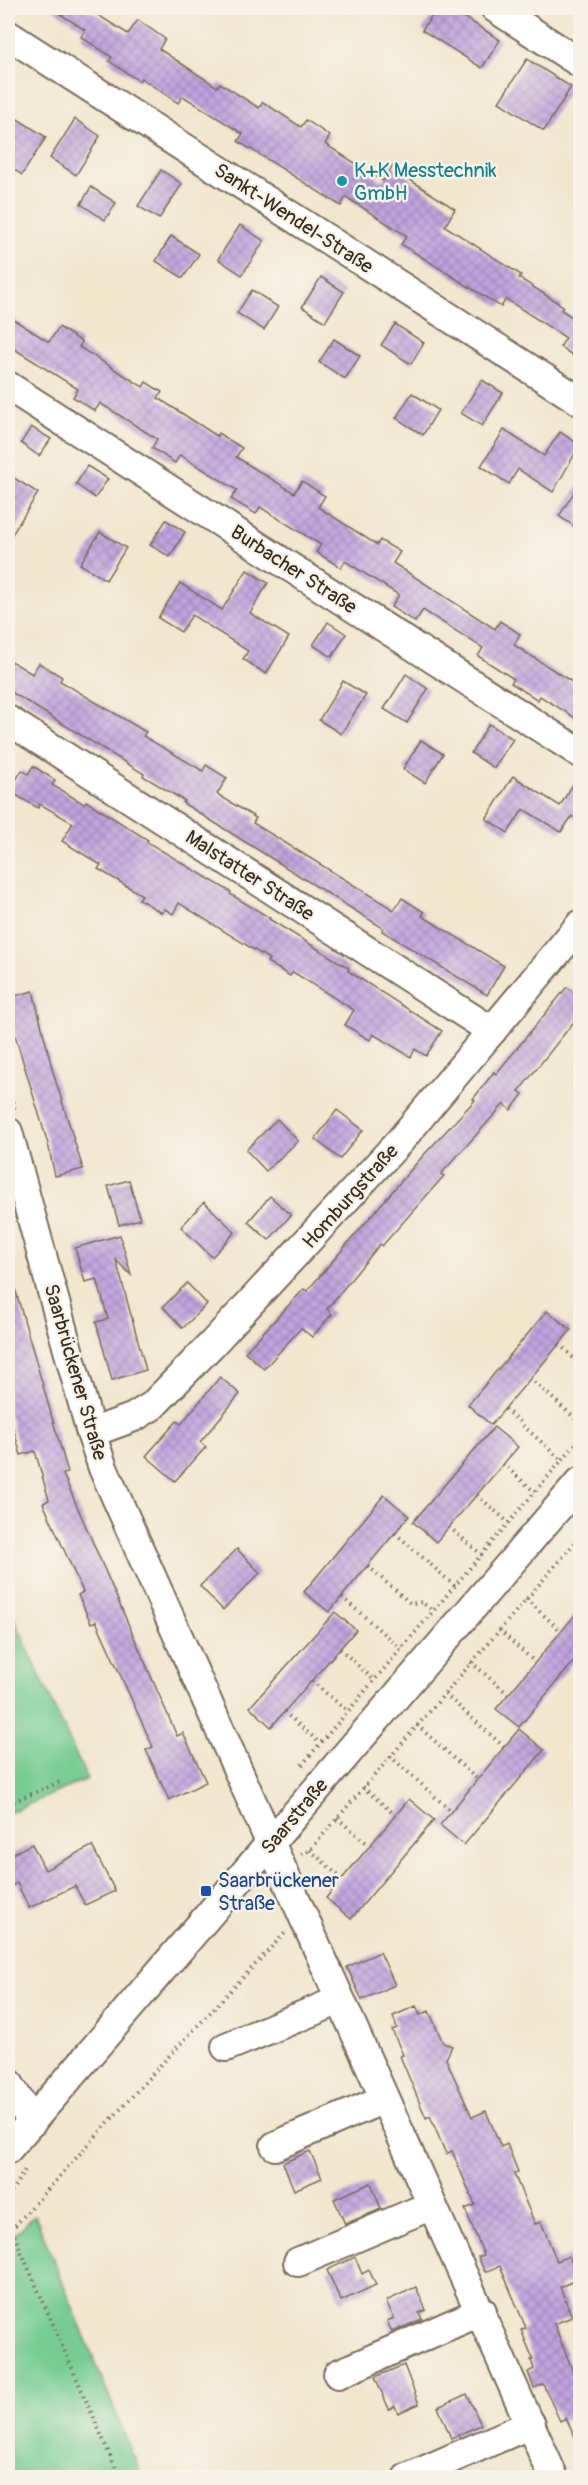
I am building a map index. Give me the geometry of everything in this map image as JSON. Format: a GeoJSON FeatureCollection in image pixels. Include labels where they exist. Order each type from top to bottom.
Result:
{"type":"FeatureCollection","features":[{"type":"Feature","properties":{"kind":"street"},"geometry":{"type":"LineString","coordinates":[[495,8],[580,63]]}},
{"type":"Feature","properties":{"kind":"street","name":"Sankt-Wendel-Straße"},"geometry":{"type":"LineString","coordinates":[[8,35],[580,401]]}},
{"type":"Feature","properties":{"kind":"street","name":"Burbacher Straße"},"geometry":{"type":"LineString","coordinates":[[8,386],[580,753]]}},
{"type":"Feature","properties":{"kind":"street","name":"Malstatter Straße"},"geometry":{"type":"LineString","coordinates":[[8,720],[492,1031]]}},
{"type":"Feature","properties":{"kind":"street","name":"Homburgstraße"},"geometry":{"type":"LineString","coordinates":[[91,1433],[135,1417],[152,1406],[287,1265],[399,1142],[580,925]]}},
{"type":"Feature","properties":{"kind":"street","name":"Saarbrückener Straße"},"geometry":{"type":"LineString","coordinates":[[12,1125],[91,1433],[103,1468],[276,1853],[339,2000],[482,2311],[554,2478]]}},
{"type":"Feature","properties":{"kind":"street","name":"Saarstraße"},"geometry":{"type":"LineString","coordinates":[[18,2157],[32,2122],[276,1853],[579,1492]]}},
{"type":"Feature","properties":{"kind":"street"},"geometry":{"type":"LineString","coordinates":[[226,2047],[339,2000]]}},
{"type":"Feature","properties":{"kind":"street"},"geometry":{"type":"LineString","coordinates":[[8,2082],[32,2122]]}},
{"type":"Feature","properties":{"kind":"street"},"geometry":{"type":"LineString","coordinates":[[275,2146],[384,2099]]}},
{"type":"Feature","properties":{"kind":"street"},"geometry":{"type":"LineString","coordinates":[[298,2262],[432,2205]]}},
{"type":"Feature","properties":{"kind":"street"},"geometry":{"type":"LineString","coordinates":[[338,2374],[482,2311]]}},
{"type":"Feature","properties":{"kind":"street"},"geometry":{"type":"LineString","coordinates":[[407,2478],[531,2424]]}},
{"type":"Feature","properties":{"kind":"path"},"geometry":{"type":"LineString","coordinates":[[8,1084],[12,1125]]}},
{"type":"Feature","properties":{"kind":"path"},"geometry":{"type":"LineString","coordinates":[[558,1344],[580,1364]]}},
{"type":"Feature","properties":{"kind":"path"},"geometry":{"type":"LineString","coordinates":[[530,1378],[580,1423]]}},
{"type":"Feature","properties":{"kind":"path"},"geometry":{"type":"LineString","coordinates":[[505,1409],[562,1461]]}},
{"type":"Feature","properties":{"kind":"path"},"geometry":{"type":"LineString","coordinates":[[503,1464],[535,1492]]}},
{"type":"Feature","properties":{"kind":"path"},"geometry":{"type":"LineString","coordinates":[[477,1494],[509,1523]]}},
{"type":"Feature","properties":{"kind":"path"},"geometry":{"type":"LineString","coordinates":[[449,1527],[482,1555]]}},
{"type":"Feature","properties":{"kind":"path"},"geometry":{"type":"LineString","coordinates":[[395,1533],[455,1586]]}},
{"type":"Feature","properties":{"kind":"path"},"geometry":{"type":"LineString","coordinates":[[276,1853],[310,1850],[580,1537]]}},
{"type":"Feature","properties":{"kind":"path"},"geometry":{"type":"LineString","coordinates":[[368,1566],[411,1604],[422,1602],[433,1612]]}},
{"type":"Feature","properties":{"kind":"path"},"geometry":{"type":"LineString","coordinates":[[342,1597],[401,1649]]}},
{"type":"Feature","properties":{"kind":"path"},"geometry":{"type":"LineString","coordinates":[[526,1599],[561,1631]]}},
{"type":"Feature","properties":{"kind":"path"},"geometry":{"type":"LineString","coordinates":[[499,1630],[535,1662]]}},
{"type":"Feature","properties":{"kind":"path"},"geometry":{"type":"LineString","coordinates":[[340,1649],[374,1680]]}},
{"type":"Feature","properties":{"kind":"path"},"geometry":{"type":"LineString","coordinates":[[471,1662],[508,1694]]}},
{"type":"Feature","properties":{"kind":"path"},"geometry":{"type":"LineString","coordinates":[[312,1681],[348,1711]]}},
{"type":"Feature","properties":{"kind":"path"},"geometry":{"type":"LineString","coordinates":[[444,1693],[504,1747]]}},
{"type":"Feature","properties":{"kind":"path"},"geometry":{"type":"LineString","coordinates":[[285,1712],[320,1743]]}},
{"type":"Feature","properties":{"kind":"path"},"geometry":{"type":"LineString","coordinates":[[417,1725],[478,1780]]}},
{"type":"Feature","properties":{"kind":"path"},"geometry":{"type":"LineString","coordinates":[[390,1756],[451,1811]]}},
{"type":"Feature","properties":{"kind":"path"},"geometry":{"type":"LineString","coordinates":[[8,1804],[62,1781]]}},
{"type":"Feature","properties":{"kind":"path"},"geometry":{"type":"LineString","coordinates":[[363,1787],[395,1815]]}},
{"type":"Feature","properties":{"kind":"path"},"geometry":{"type":"LineString","coordinates":[[337,1818],[370,1846]]}},
{"type":"Feature","properties":{"kind":"path"},"geometry":{"type":"LineString","coordinates":[[310,1850],[342,1879]]}},
{"type":"Feature","properties":{"kind":"path"},"geometry":{"type":"LineString","coordinates":[[11,2230],[155,2071],[303,1914]]}},
{"type":"Feature","properties":{"kind":"path"},"geometry":{"type":"LineString","coordinates":[[8,2197],[18,2157]]}},
{"type":"Feature","properties":{"kind":"path"},"geometry":{"type":"LineString","coordinates":[[8,2225],[120,2478]]}},
{"type":"Feature","properties":{"kind":"green space"},"geometry":{"type":"Polygon","coordinates":[[[13,1616],[87,1779],[8,1813],[8,1618],[13,1616]]]}},
{"type":"Feature","properties":{"kind":"green space"},"geometry":{"type":"Polygon","coordinates":[[[35,2215],[142,2477],[8,2477],[8,2241],[35,2215]]]}},
{"type":"Feature","properties":{"kind":"building"},"geometry":{"type":"Polygon","coordinates":[[[51,8],[87,8],[128,34],[138,20],[165,39],[159,49],[217,87],[220,83],[259,108],[263,102],[301,127],[306,120],[330,136],[325,144],[383,181],[393,166],[411,178],[410,180],[455,209],[445,226],[521,275],[519,278],[563,306],[561,310],[577,320],[580,315],[580,360],[560,347],[566,338],[506,299],[501,307],[401,244],[407,236],[346,197],[341,206],[238,141],[243,134],[183,96],[178,103],[141,78],[139,81],[109,61],[112,57],[81,37],[85,30],[51,8]]]}},
{"type":"Feature","properties":{"kind":"building"},"geometry":{"type":"Polygon","coordinates":[[[437,8],[450,8],[500,40],[482,68],[422,30],[437,8]]]}},
{"type":"Feature","properties":{"kind":"building"},"geometry":{"type":"Polygon","coordinates":[[[527,59],[571,87],[544,131],[499,102],[527,59]]]}},
{"type":"Feature","properties":{"kind":"building"},"geometry":{"type":"Polygon","coordinates":[[[8,113],[46,137],[22,175],[8,165],[8,113]]]}},
{"type":"Feature","properties":{"kind":"building"},"geometry":{"type":"Polygon","coordinates":[[[75,119],[100,136],[76,175],[50,158],[75,119]]]}},
{"type":"Feature","properties":{"kind":"building"},"geometry":{"type":"Polygon","coordinates":[[[161,170],[182,184],[159,219],[138,206],[161,170]]]}},
{"type":"Feature","properties":{"kind":"building"},"geometry":{"type":"Polygon","coordinates":[[[91,187],[116,203],[105,220],[81,204],[91,187]]]}},
{"type":"Feature","properties":{"kind":"building"},"geometry":{"type":"Polygon","coordinates":[[[240,225],[264,241],[242,275],[218,259],[240,225]]]}},
{"type":"Feature","properties":{"kind":"building"},"geometry":{"type":"Polygon","coordinates":[[[171,236],[199,254],[183,278],[156,261],[171,236]]]}},
{"type":"Feature","properties":{"kind":"building"},"geometry":{"type":"Polygon","coordinates":[[[321,277],[344,292],[325,322],[302,307],[321,277]]]}},
{"type":"Feature","properties":{"kind":"building"},"geometry":{"type":"Polygon","coordinates":[[[252,290],[278,307],[264,330],[237,313],[252,290]]]}},
{"type":"Feature","properties":{"kind":"building"},"geometry":{"type":"Polygon","coordinates":[[[8,316],[49,342],[59,327],[82,342],[79,347],[143,387],[146,382],[162,392],[158,398],[217,436],[218,433],[242,448],[236,457],[294,493],[302,481],[325,496],[318,507],[377,545],[380,540],[400,552],[393,563],[495,629],[500,621],[520,634],[514,645],[580,687],[580,721],[540,696],[538,700],[511,683],[514,679],[478,656],[483,648],[423,610],[415,622],[391,607],[399,595],[345,561],[341,568],[316,552],[321,545],[260,507],[256,514],[231,499],[237,490],[180,455],[175,463],[152,448],[157,439],[100,403],[95,411],[73,397],[78,389],[8,345],[8,316]]]}},
{"type":"Feature","properties":{"kind":"building"},"geometry":{"type":"Polygon","coordinates":[[[395,324],[424,343],[411,364],[381,345],[395,324]]]}},
{"type":"Feature","properties":{"kind":"building"},"geometry":{"type":"Polygon","coordinates":[[[334,339],[360,356],[345,379],[319,362],[334,339]]]}},
{"type":"Feature","properties":{"kind":"building"},"geometry":{"type":"Polygon","coordinates":[[[482,380],[503,393],[482,426],[461,413],[482,380]]]}},
{"type":"Feature","properties":{"kind":"building"},"geometry":{"type":"Polygon","coordinates":[[[412,393],[438,410],[423,435],[396,418],[412,393]]]}},
{"type":"Feature","properties":{"kind":"building"},"geometry":{"type":"Polygon","coordinates":[[[31,427],[51,439],[39,456],[21,443],[31,427]]]}},
{"type":"Feature","properties":{"kind":"building"},"geometry":{"type":"Polygon","coordinates":[[[504,430],[544,456],[560,432],[580,445],[553,492],[518,469],[509,484],[481,466],[504,430]]]}},
{"type":"Feature","properties":{"kind":"building"},"geometry":{"type":"Polygon","coordinates":[[[87,466],[108,479],[95,498],[76,484],[87,466]]]}},
{"type":"Feature","properties":{"kind":"building"},"geometry":{"type":"Polygon","coordinates":[[[14,478],[38,493],[8,541],[8,488],[14,478]]]}},
{"type":"Feature","properties":{"kind":"building"},"geometry":{"type":"Polygon","coordinates":[[[580,483],[580,530],[559,516],[580,483]]]}},
{"type":"Feature","properties":{"kind":"building"},"geometry":{"type":"Polygon","coordinates":[[[166,520],[185,532],[170,557],[150,545],[166,520]]]}},
{"type":"Feature","properties":{"kind":"building"},"geometry":{"type":"Polygon","coordinates":[[[100,532],[126,548],[106,580],[80,564],[100,532]]]}},
{"type":"Feature","properties":{"kind":"building"},"geometry":{"type":"Polygon","coordinates":[[[247,570],[268,583],[250,613],[289,637],[266,674],[243,659],[248,651],[192,615],[181,632],[158,618],[180,583],[222,610],[247,570]]]}},
{"type":"Feature","properties":{"kind":"building"},"geometry":{"type":"Polygon","coordinates":[[[328,622],[346,634],[332,657],[313,645],[328,622]]]}},
{"type":"Feature","properties":{"kind":"building"},"geometry":{"type":"Polygon","coordinates":[[[8,659],[32,674],[39,663],[62,677],[60,681],[146,732],[143,736],[203,771],[206,765],[227,778],[217,794],[256,818],[253,823],[394,910],[402,898],[424,912],[422,916],[504,966],[487,995],[382,931],[383,928],[183,803],[185,801],[143,776],[144,774],[8,690],[8,659]]]}},
{"type":"Feature","properties":{"kind":"building"},"geometry":{"type":"Polygon","coordinates":[[[406,674],[428,689],[407,723],[384,709],[406,674]]]}},
{"type":"Feature","properties":{"kind":"building"},"geometry":{"type":"Polygon","coordinates":[[[343,681],[366,695],[341,734],[319,720],[343,681]]]}},
{"type":"Feature","properties":{"kind":"building"},"geometry":{"type":"Polygon","coordinates":[[[489,724],[513,739],[494,768],[471,753],[489,724]]]}},
{"type":"Feature","properties":{"kind":"building"},"geometry":{"type":"Polygon","coordinates":[[[421,740],[443,754],[425,783],[403,769],[421,740]]]}},
{"type":"Feature","properties":{"kind":"building"},"geometry":{"type":"Polygon","coordinates":[[[33,766],[55,780],[52,785],[84,804],[86,801],[148,840],[147,842],[231,892],[230,894],[349,968],[348,971],[442,1031],[426,1056],[415,1049],[411,1057],[373,1034],[370,1040],[345,1025],[354,1010],[293,972],[290,976],[267,962],[269,959],[179,903],[173,914],[165,909],[162,913],[139,899],[142,895],[98,869],[101,865],[62,841],[73,823],[40,804],[38,808],[9,791],[22,770],[28,774],[33,766]]]}},
{"type":"Feature","properties":{"kind":"building"},"geometry":{"type":"Polygon","coordinates":[[[580,773],[580,822],[572,816],[561,832],[523,809],[508,833],[486,819],[513,776],[560,806],[580,773]]]}},
{"type":"Feature","properties":{"kind":"building"},"geometry":{"type":"Polygon","coordinates":[[[567,987],[580,997],[580,1014],[519,1091],[523,1094],[511,1110],[504,1104],[441,1174],[444,1176],[382,1246],[380,1244],[327,1309],[332,1314],[312,1337],[301,1328],[264,1369],[245,1352],[304,1289],[307,1291],[421,1158],[475,1100],[473,1099],[494,1072],[496,1074],[567,987]]]}},
{"type":"Feature","properties":{"kind":"building"},"geometry":{"type":"Polygon","coordinates":[[[33,991],[53,1072],[83,1169],[55,1176],[48,1144],[8,1012],[8,998],[33,991]]]}},
{"type":"Feature","properties":{"kind":"building"},"geometry":{"type":"Polygon","coordinates":[[[337,1110],[363,1130],[340,1159],[315,1139],[337,1110]]]}},
{"type":"Feature","properties":{"kind":"building"},"geometry":{"type":"Polygon","coordinates":[[[277,1119],[298,1141],[266,1171],[246,1150],[277,1119]]]}},
{"type":"Feature","properties":{"kind":"building"},"geometry":{"type":"Polygon","coordinates":[[[129,1180],[140,1219],[119,1225],[108,1186],[129,1180]]]}},
{"type":"Feature","properties":{"kind":"building"},"geometry":{"type":"Polygon","coordinates":[[[270,1196],[291,1215],[269,1240],[248,1222],[270,1196]]]}},
{"type":"Feature","properties":{"kind":"building"},"geometry":{"type":"Polygon","coordinates":[[[204,1202],[235,1232],[212,1257],[181,1227],[204,1202]]]}},
{"type":"Feature","properties":{"kind":"building"},"geometry":{"type":"Polygon","coordinates":[[[120,1235],[131,1275],[116,1260],[146,1370],[112,1380],[96,1322],[108,1319],[97,1279],[85,1282],[75,1248],[120,1235]]]}},
{"type":"Feature","properties":{"kind":"building"},"geometry":{"type":"Polygon","coordinates":[[[8,1278],[12,1278],[68,1473],[63,1474],[177,1736],[183,1733],[206,1782],[169,1800],[146,1750],[153,1747],[96,1621],[91,1623],[78,1595],[83,1592],[43,1503],[49,1500],[35,1451],[21,1455],[8,1411],[8,1278]]]}},
{"type":"Feature","properties":{"kind":"building"},"geometry":{"type":"Polygon","coordinates":[[[187,1283],[207,1304],[183,1328],[163,1307],[187,1283]]]}},
{"type":"Feature","properties":{"kind":"building"},"geometry":{"type":"Polygon","coordinates":[[[547,1311],[571,1330],[491,1425],[468,1405],[547,1311]]]}},
{"type":"Feature","properties":{"kind":"building"},"geometry":{"type":"Polygon","coordinates":[[[220,1377],[240,1394],[200,1442],[206,1447],[175,1481],[146,1456],[177,1421],[181,1424],[220,1377]]]}},
{"type":"Feature","properties":{"kind":"building"},"geometry":{"type":"Polygon","coordinates":[[[494,1427],[518,1447],[436,1542],[413,1522],[494,1427]]]}},
{"type":"Feature","properties":{"kind":"building"},"geometry":{"type":"Polygon","coordinates":[[[384,1495],[409,1516],[329,1612],[304,1592],[384,1495]]]}},
{"type":"Feature","properties":{"kind":"building"},"geometry":{"type":"Polygon","coordinates":[[[237,1549],[260,1573],[223,1610],[200,1586],[237,1549]]]}},
{"type":"Feature","properties":{"kind":"building"},"geometry":{"type":"Polygon","coordinates":[[[580,1609],[580,1654],[519,1727],[496,1709],[580,1609]]]}},
{"type":"Feature","properties":{"kind":"building"},"geometry":{"type":"Polygon","coordinates":[[[335,1612],[356,1630],[271,1727],[250,1707],[335,1612]]]}},
{"type":"Feature","properties":{"kind":"building"},"geometry":{"type":"Polygon","coordinates":[[[519,1729],[544,1750],[464,1845],[440,1825],[519,1729]]]}},
{"type":"Feature","properties":{"kind":"building"},"geometry":{"type":"Polygon","coordinates":[[[409,1799],[434,1820],[351,1919],[326,1898],[409,1799]]]}},
{"type":"Feature","properties":{"kind":"building"},"geometry":{"type":"Polygon","coordinates":[[[32,1844],[45,1870],[92,1846],[115,1891],[85,1905],[75,1886],[29,1908],[17,1883],[8,1888],[8,1856],[32,1844]]]}},
{"type":"Feature","properties":{"kind":"building"},"geometry":{"type":"Polygon","coordinates":[[[380,1952],[395,1985],[362,2000],[347,1967],[380,1952]]]}},
{"type":"Feature","properties":{"kind":"building"},"geometry":{"type":"Polygon","coordinates":[[[416,2006],[420,2015],[429,2011],[443,2043],[452,2046],[446,2059],[472,2117],[486,2111],[501,2147],[507,2144],[518,2172],[514,2174],[535,2224],[541,2222],[557,2261],[569,2256],[578,2279],[560,2287],[572,2317],[554,2324],[580,2389],[580,2447],[566,2418],[560,2421],[543,2384],[534,2388],[528,2372],[534,2369],[531,2360],[533,2359],[521,2330],[526,2328],[500,2266],[485,2272],[478,2257],[484,2255],[465,2209],[475,2205],[452,2151],[446,2154],[430,2116],[426,2118],[400,2056],[403,2055],[392,2030],[397,2028],[393,2016],[416,2006]]]}},
{"type":"Feature","properties":{"kind":"building"},"geometry":{"type":"Polygon","coordinates":[[[310,2151],[322,2178],[294,2190],[283,2163],[310,2151]]]}},
{"type":"Feature","properties":{"kind":"building"},"geometry":{"type":"Polygon","coordinates":[[[371,2183],[381,2209],[345,2224],[334,2199],[371,2183]]]}},
{"type":"Feature","properties":{"kind":"building"},"geometry":{"type":"Polygon","coordinates":[[[355,2257],[362,2274],[369,2270],[376,2285],[341,2301],[327,2270],[355,2257]]]}},
{"type":"Feature","properties":{"kind":"building"},"geometry":{"type":"Polygon","coordinates":[[[416,2287],[426,2310],[419,2313],[422,2319],[392,2332],[387,2321],[394,2318],[386,2301],[416,2287]]]}},
{"type":"Feature","properties":{"kind":"building"},"geometry":{"type":"Polygon","coordinates":[[[404,2365],[419,2404],[398,2413],[395,2406],[389,2409],[375,2377],[404,2365]]]}},
{"type":"Feature","properties":{"kind":"building"},"geometry":{"type":"Polygon","coordinates":[[[467,2394],[481,2425],[451,2438],[438,2407],[467,2394]]]}},
{"type":"Feature","properties":{"kind":"place","name":"K+K Messtechnik GmbH"},"geometry":{"type":"Point","coordinates":[342,181]}},
{"type":"Feature","properties":{"kind":"place","name":"Saarbrückener Straße"},"geometry":{"type":"Point","coordinates":[206,1891]}}]}
